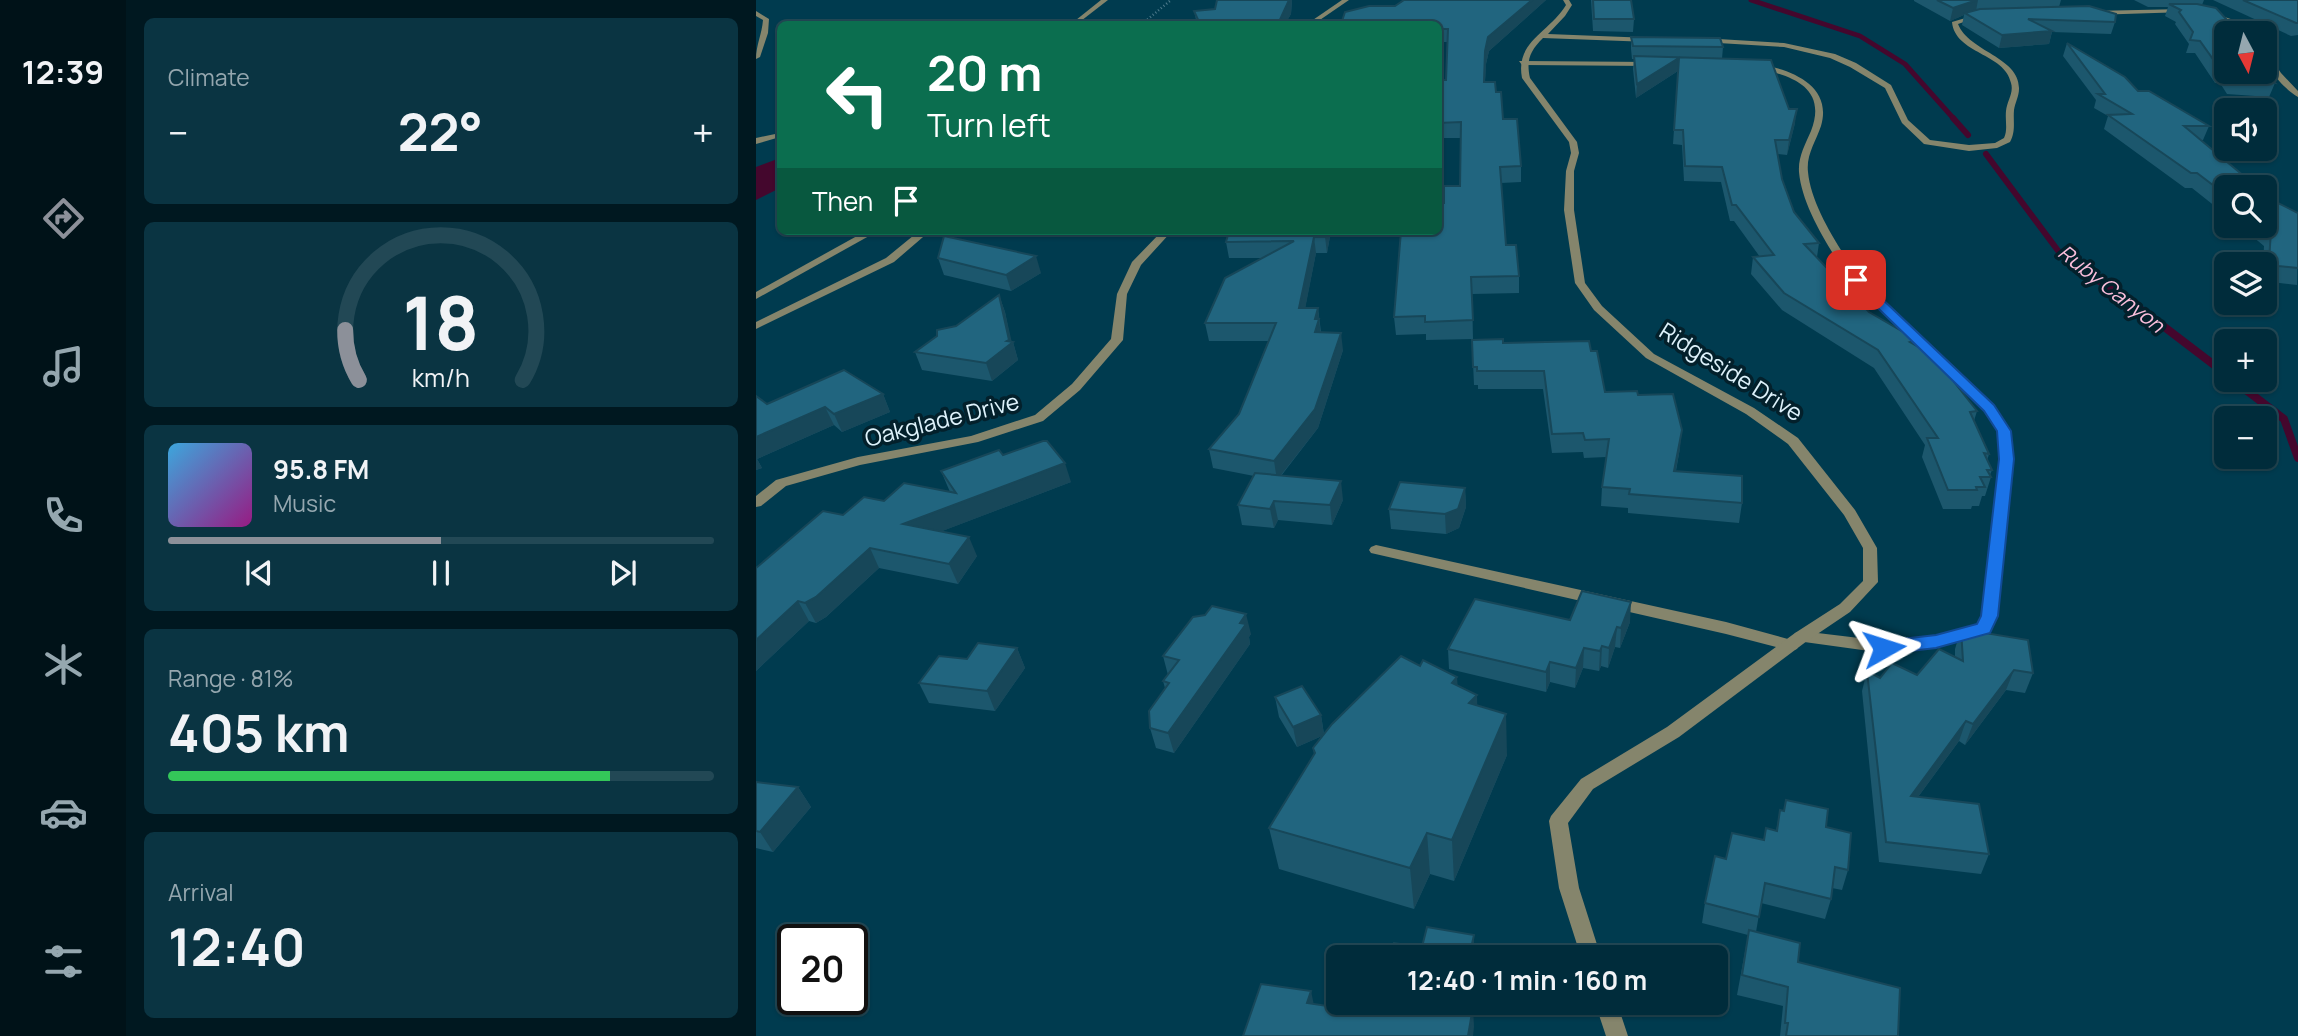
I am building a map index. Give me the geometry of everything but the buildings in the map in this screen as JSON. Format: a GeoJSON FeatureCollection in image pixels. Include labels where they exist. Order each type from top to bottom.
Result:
{"type":"FeatureCollection","features":[{"type":"Feature","properties":{"kind":"street"},"geometry":{"type":"LineString","coordinates":[[1078,21],[1105,0]]}},
{"type":"Feature","properties":{"kind":"street"},"geometry":{"type":"LineString","coordinates":[[1316,21],[1346,0]]}},
{"type":"Feature","properties":{"kind":"street"},"geometry":{"type":"LineString","coordinates":[[1566,0],[1569,5],[1564,16],[1528,50],[1522,63],[1660,64]]}},
{"type":"Feature","properties":{"kind":"street"},"geometry":{"type":"LineString","coordinates":[[2201,1],[2222,16]]}},
{"type":"Feature","properties":{"kind":"street"},"geometry":{"type":"LineString","coordinates":[[2088,13],[2197,11],[2234,21]]}},
{"type":"Feature","properties":{"kind":"street"},"geometry":{"type":"LineString","coordinates":[[756,13],[766,19],[765,33],[756,57]]}},
{"type":"Feature","properties":{"kind":"street"},"geometry":{"type":"LineString","coordinates":[[1693,40],[1762,43],[1832,56],[1872,75],[1888,87],[1905,121],[1927,142],[1969,148],[1985,147],[2007,139],[2011,133],[2010,111],[2016,98],[2014,80],[1993,58],[1965,40],[1955,29],[1954,23],[1976,16],[1994,15]]}},
{"type":"Feature","properties":{"kind":"street"},"geometry":{"type":"LineString","coordinates":[[1543,36],[1658,40]]}},
{"type":"Feature","properties":{"kind":"street","name":"Ridgeside Drive"},"geometry":{"type":"LineString","coordinates":[[1522,63],[1526,78],[1573,142],[1575,153],[1570,171],[1571,222],[1580,283],[1598,308],[1650,356],[1749,411],[1793,441],[1850,513],[1870,548],[1871,582],[1846,608],[1796,641],[1673,732],[1587,784],[1558,821],[1569,888],[1587,945]]}},
{"type":"Feature","properties":{"kind":"street"},"geometry":{"type":"LineString","coordinates":[[1376,550],[1726,628],[1796,641],[1884,648],[1936,642],[1984,629],[1989,616],[2007,459],[2004,431],[1989,408],[1856,280],[1842,261],[1808,191],[1803,171],[1804,157],[1819,114],[1812,88],[1787,72],[1743,65]]}},
{"type":"Feature","properties":{"kind":"street"},"geometry":{"type":"LineString","coordinates":[[2277,72],[2298,96]]}},
{"type":"Feature","properties":{"kind":"street"},"geometry":{"type":"LineString","coordinates":[[756,141],[777,136]]}},
{"type":"Feature","properties":{"kind":"street"},"geometry":{"type":"LineString","coordinates":[[756,296],[866,235]]}},
{"type":"Feature","properties":{"kind":"street"},"geometry":{"type":"LineString","coordinates":[[756,326],[890,260],[920,235]]}},
{"type":"Feature","properties":{"kind":"street","name":"Oakglade Drive"},"geometry":{"type":"LineString","coordinates":[[756,503],[781,483],[859,461],[973,439],[1039,418],[1076,387],[1117,340],[1122,294],[1136,264],[1163,235]]}},
{"type":"Feature","properties":{"kind":"street"},"geometry":{"type":"LineString","coordinates":[[1610,1015],[1617,1036]]}},
{"type":"Feature","properties":{"kind":"path"},"geometry":{"type":"LineString","coordinates":[[1146,21],[1171,0]]}},
{"type":"Feature","properties":{"kind":"shaded area"},"geometry":{"type":"Polygon","coordinates":[[[777,159],[777,190],[756,200],[756,167],[777,159]]]}},
{"type":"Feature","properties":{"kind":"waterway"},"geometry":{"type":"LineString","coordinates":[[1751,0],[1860,36],[1905,64],[1954,119]]}},
{"type":"Feature","properties":{"kind":"waterway"},"geometry":{"type":"LineString","coordinates":[[1953,118],[1968,135]]}},
{"type":"Feature","properties":{"kind":"waterway","name":"Ruby Canyon"},"geometry":{"type":"LineString","coordinates":[[1986,154],[2062,256],[2084,271]]}},
{"type":"Feature","properties":{"kind":"waterway","name":"Ruby Canyon"},"geometry":{"type":"LineString","coordinates":[[2082,269],[2214,365]]}},
{"type":"Feature","properties":{"kind":"waterway","name":"Ruby Canyon"},"geometry":{"type":"LineString","coordinates":[[2249,392],[2284,419],[2298,458]]}},
{"type":"Feature","properties":{"kind":"route"},"geometry":{"type":"LineString","coordinates":[[1856,280],[1989,408],[2004,431],[2007,459],[1989,616],[1984,629],[1936,642],[1884,648]]}}]}
